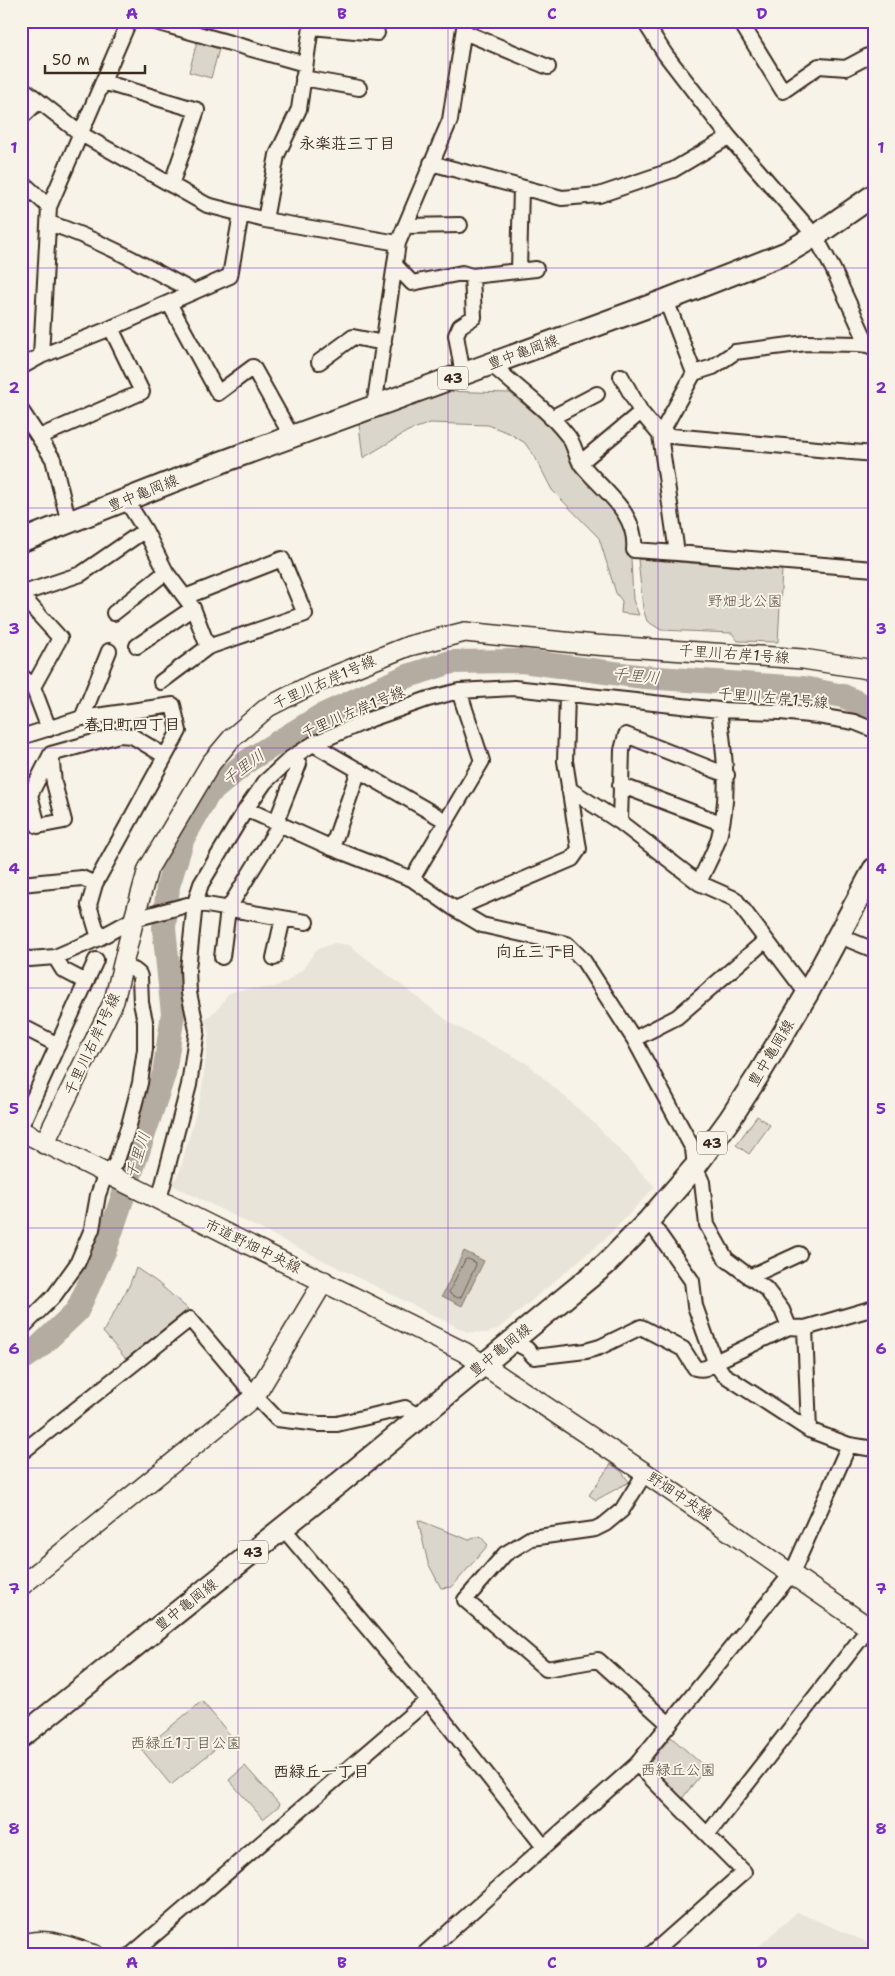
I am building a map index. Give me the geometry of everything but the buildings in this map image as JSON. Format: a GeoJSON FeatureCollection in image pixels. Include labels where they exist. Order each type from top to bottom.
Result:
{"type":"FeatureCollection","features":[{"type":"Feature","properties":{"kind":"main road","name":"豊中亀岡線"},"geometry":{"type":"LineString","coordinates":[[21,541],[292,437],[666,300],[786,253],[874,196]]}},
{"type":"Feature","properties":{"kind":"main road","name":"豊中亀岡線"},"geometry":{"type":"LineString","coordinates":[[21,1737],[284,1528],[606,1264],[649,1220],[695,1167],[735,1111],[807,994],[874,869]]}},
{"type":"Feature","properties":{"kind":"street"},"geometry":{"type":"LineString","coordinates":[[41,356],[49,207],[129,21]]}},
{"type":"Feature","properties":{"kind":"street"},"geometry":{"type":"LineString","coordinates":[[152,21],[305,64]]}},
{"type":"Feature","properties":{"kind":"street"},"geometry":{"type":"LineString","coordinates":[[644,21],[665,54],[729,137],[815,236],[834,268],[871,346],[806,343],[734,352],[713,367],[694,373],[660,436]]}},
{"type":"Feature","properties":{"kind":"street"},"geometry":{"type":"LineString","coordinates":[[740,21],[783,91],[819,66],[846,68],[874,53]]}},
{"type":"Feature","properties":{"kind":"street"},"geometry":{"type":"LineString","coordinates":[[265,220],[276,155],[299,109],[311,24],[377,33]]}},
{"type":"Feature","properties":{"kind":"street"},"geometry":{"type":"LineString","coordinates":[[374,408],[398,243],[450,120],[465,26],[548,67]]}},
{"type":"Feature","properties":{"kind":"street"},"geometry":{"type":"LineString","coordinates":[[303,78],[359,88]]}},
{"type":"Feature","properties":{"kind":"street"},"geometry":{"type":"LineString","coordinates":[[103,82],[197,110],[171,185]]}},
{"type":"Feature","properties":{"kind":"street"},"geometry":{"type":"LineString","coordinates":[[21,87],[81,134],[207,205],[265,220],[398,243]]}},
{"type":"Feature","properties":{"kind":"street"},"geometry":{"type":"LineString","coordinates":[[21,118],[38,102]]}},
{"type":"Feature","properties":{"kind":"street"},"geometry":{"type":"LineString","coordinates":[[431,163],[562,198],[599,195],[673,170],[729,137]]}},
{"type":"Feature","properties":{"kind":"street"},"geometry":{"type":"LineString","coordinates":[[21,181],[49,207]]}},
{"type":"Feature","properties":{"kind":"street"},"geometry":{"type":"LineString","coordinates":[[519,271],[521,187]]}},
{"type":"Feature","properties":{"kind":"street"},"geometry":{"type":"LineString","coordinates":[[21,367],[41,356],[111,328],[230,276],[241,214]]}},
{"type":"Feature","properties":{"kind":"street"},"geometry":{"type":"LineString","coordinates":[[48,223],[82,234],[135,259],[194,292]]}},
{"type":"Feature","properties":{"kind":"street"},"geometry":{"type":"LineString","coordinates":[[405,226],[460,225]]}},
{"type":"Feature","properties":{"kind":"street"},"geometry":{"type":"LineString","coordinates":[[395,265],[412,283],[462,273],[472,276],[536,269]]}},
{"type":"Feature","properties":{"kind":"street"},"geometry":{"type":"LineString","coordinates":[[463,375],[456,335],[460,326],[474,317],[472,276]]}},
{"type":"Feature","properties":{"kind":"street"},"geometry":{"type":"LineString","coordinates":[[666,300],[694,373]]}},
{"type":"Feature","properties":{"kind":"street"},"geometry":{"type":"LineString","coordinates":[[169,303],[218,393],[253,367],[292,437]]}},
{"type":"Feature","properties":{"kind":"street"},"geometry":{"type":"LineString","coordinates":[[38,437],[142,392],[111,328]]}},
{"type":"Feature","properties":{"kind":"street"},"geometry":{"type":"LineString","coordinates":[[319,362],[353,337],[384,343]]}},
{"type":"Feature","properties":{"kind":"street"},"geometry":{"type":"LineString","coordinates":[[492,364],[569,436],[580,463],[619,504],[633,529],[634,550],[874,569]]}},
{"type":"Feature","properties":{"kind":"street"},"geometry":{"type":"LineString","coordinates":[[621,376],[641,412],[660,436],[677,553]]}},
{"type":"Feature","properties":{"kind":"street"},"geometry":{"type":"LineString","coordinates":[[551,418],[597,394]]}},
{"type":"Feature","properties":{"kind":"street"},"geometry":{"type":"LineString","coordinates":[[21,410],[53,459],[69,523]]}},
{"type":"Feature","properties":{"kind":"street"},"geometry":{"type":"LineString","coordinates":[[580,463],[641,412]]}},
{"type":"Feature","properties":{"kind":"street"},"geometry":{"type":"LineString","coordinates":[[660,436],[874,454]]}},
{"type":"Feature","properties":{"kind":"street"},"geometry":{"type":"LineString","coordinates":[[126,500],[145,530],[166,572],[189,602],[208,647]]}},
{"type":"Feature","properties":{"kind":"street"},"geometry":{"type":"LineString","coordinates":[[33,686],[60,638],[21,595],[81,574],[145,530]]}},
{"type":"Feature","properties":{"kind":"street"},"geometry":{"type":"LineString","coordinates":[[137,646],[189,602],[282,559],[305,614],[208,647],[160,682]]}},
{"type":"Feature","properties":{"kind":"street"},"geometry":{"type":"LineString","coordinates":[[114,613],[166,572]]}},
{"type":"Feature","properties":{"kind":"street","name":"千里川右岸1号線"},"geometry":{"type":"LineString","coordinates":[[44,1144],[114,1001],[138,918],[148,870],[211,763],[232,738],[268,707],[313,684],[409,646],[465,632],[812,660],[874,670]]}},
{"type":"Feature","properties":{"kind":"street"},"geometry":{"type":"LineString","coordinates":[[82,718],[109,651]]}},
{"type":"Feature","properties":{"kind":"street"},"geometry":{"type":"LineString","coordinates":[[21,675],[33,686],[49,729]]}},
{"type":"Feature","properties":{"kind":"street","name":"千里川左岸1号線"},"geometry":{"type":"LineString","coordinates":[[155,1198],[161,1192],[189,1085],[197,1030],[189,993],[188,977],[191,904],[246,809],[265,782],[291,758],[313,744],[371,719],[428,698],[459,691],[514,688],[719,710],[781,712],[818,716],[854,722],[874,730]]}},
{"type":"Feature","properties":{"kind":"street"},"geometry":{"type":"LineString","coordinates":[[412,879],[482,762],[459,691]]}},
{"type":"Feature","properties":{"kind":"street"},"geometry":{"type":"LineString","coordinates":[[454,910],[572,859],[578,849],[565,760],[567,695]]}},
{"type":"Feature","properties":{"kind":"street"},"geometry":{"type":"LineString","coordinates":[[21,737],[82,718],[173,705],[179,731],[95,884],[89,905],[99,938]]}},
{"type":"Feature","properties":{"kind":"street"},"geometry":{"type":"LineString","coordinates":[[699,883],[719,837],[722,823],[727,776],[719,710]]}},
{"type":"Feature","properties":{"kind":"street"},"geometry":{"type":"LineString","coordinates":[[51,754],[54,782],[64,821],[38,826],[30,795],[51,754],[119,735],[132,736],[166,756]]}},
{"type":"Feature","properties":{"kind":"street"},"geometry":{"type":"LineString","coordinates":[[620,822],[622,750],[626,735],[727,776]]}},
{"type":"Feature","properties":{"kind":"street"},"geometry":{"type":"LineString","coordinates":[[313,744],[446,821]]}},
{"type":"Feature","properties":{"kind":"street"},"geometry":{"type":"LineString","coordinates":[[222,957],[228,909],[280,824],[278,817],[300,764]]}},
{"type":"Feature","properties":{"kind":"street"},"geometry":{"type":"LineString","coordinates":[[332,848],[359,770]]}},
{"type":"Feature","properties":{"kind":"street"},"geometry":{"type":"LineString","coordinates":[[620,785],[722,823]]}},
{"type":"Feature","properties":{"kind":"street"},"geometry":{"type":"LineString","coordinates":[[569,789],[620,822],[699,883],[735,898],[807,994]]}},
{"type":"Feature","properties":{"kind":"street"},"geometry":{"type":"LineString","coordinates":[[246,809],[332,848],[412,879],[454,910],[482,926],[567,944],[583,960],[634,1039],[693,1149],[695,1167],[702,1182],[707,1225],[726,1259],[766,1289],[782,1310],[789,1327]]}},
{"type":"Feature","properties":{"kind":"street"},"geometry":{"type":"LineString","coordinates":[[21,884],[82,878],[95,884]]}},
{"type":"Feature","properties":{"kind":"street"},"geometry":{"type":"LineString","coordinates":[[21,956],[30,959],[55,957],[99,938],[138,918],[191,904],[306,922]]}},
{"type":"Feature","properties":{"kind":"street"},"geometry":{"type":"LineString","coordinates":[[274,958],[283,918]]}},
{"type":"Feature","properties":{"kind":"street"},"geometry":{"type":"LineString","coordinates":[[837,935],[874,950]]}},
{"type":"Feature","properties":{"kind":"street"},"geometry":{"type":"LineString","coordinates":[[634,1039],[677,1017],[766,940]]}},
{"type":"Feature","properties":{"kind":"street"},"geometry":{"type":"LineString","coordinates":[[55,957],[63,970],[86,982]]}},
{"type":"Feature","properties":{"kind":"street"},"geometry":{"type":"LineString","coordinates":[[21,1126],[96,960]]}},
{"type":"Feature","properties":{"kind":"street","name":"千里川右岸1号線"},"geometry":{"type":"LineString","coordinates":[[21,1329],[54,1296],[77,1264],[92,1229],[98,1195],[103,1181],[111,1177],[129,1125],[142,1074],[145,1049],[145,1021],[141,1003],[140,977],[138,972],[134,970]]}},
{"type":"Feature","properties":{"kind":"street"},"geometry":{"type":"LineString","coordinates":[[21,1026],[58,1045]]}},
{"type":"Feature","properties":{"kind":"street","name":"市道野畑中央線"},"geometry":{"type":"LineString","coordinates":[[21,1131],[324,1281],[484,1364]]}},
{"type":"Feature","properties":{"kind":"street"},"geometry":{"type":"LineString","coordinates":[[649,1220],[692,1281],[694,1306],[714,1362],[723,1374],[809,1430],[849,1445],[874,1449]]}},
{"type":"Feature","properties":{"kind":"street"},"geometry":{"type":"LineString","coordinates":[[749,1277],[799,1254]]}},
{"type":"Feature","properties":{"kind":"street"},"geometry":{"type":"LineString","coordinates":[[21,1586],[255,1396],[324,1281]]}},
{"type":"Feature","properties":{"kind":"street"},"geometry":{"type":"LineString","coordinates":[[512,1341],[526,1348],[534,1357],[586,1351],[600,1347],[637,1327],[641,1327],[683,1349],[695,1368],[708,1368],[714,1362],[789,1327],[805,1328],[874,1308]]}},
{"type":"Feature","properties":{"kind":"street"},"geometry":{"type":"LineString","coordinates":[[21,1453],[190,1319],[255,1396],[277,1419],[318,1424],[337,1424],[405,1408],[419,1417]]}},
{"type":"Feature","properties":{"kind":"street"},"geometry":{"type":"LineString","coordinates":[[805,1328],[809,1430]]}},
{"type":"Feature","properties":{"kind":"street","name":"野畑中央線"},"geometry":{"type":"LineString","coordinates":[[484,1364],[872,1627]]}},
{"type":"Feature","properties":{"kind":"street"},"geometry":{"type":"LineString","coordinates":[[423,1955],[637,1764],[792,1573],[849,1445]]}},
{"type":"Feature","properties":{"kind":"street"},"geometry":{"type":"LineString","coordinates":[[646,1473],[622,1510],[605,1524],[595,1529],[531,1538],[505,1554],[465,1600],[546,1669],[598,1660],[669,1724]]}},
{"type":"Feature","properties":{"kind":"street"},"geometry":{"type":"LineString","coordinates":[[284,1528],[428,1700],[544,1847]]}},
{"type":"Feature","properties":{"kind":"street"},"geometry":{"type":"LineString","coordinates":[[707,1835],[872,1627]]}},
{"type":"Feature","properties":{"kind":"street"},"geometry":{"type":"LineString","coordinates":[[131,1955],[428,1700]]}},
{"type":"Feature","properties":{"kind":"street"},"geometry":{"type":"LineString","coordinates":[[637,1764],[744,1872],[650,1955]]}},
{"type":"Feature","properties":{"kind":"street"},"geometry":{"type":"LineString","coordinates":[[21,1945],[32,1941],[46,1941],[95,1955]]}},
{"type":"Feature","properties":{"kind":"shaded area"},"geometry":{"type":"Polygon","coordinates":[[[334,943],[349,945],[452,1024],[528,1064],[593,1122],[655,1187],[607,1237],[498,1329],[488,1333],[467,1332],[172,1185],[180,1170],[201,1095],[209,1033],[205,1019],[218,1009],[228,994],[237,990],[275,987],[288,981],[303,969],[316,950],[334,943]]]}},
{"type":"Feature","properties":{"kind":"shaded area"},"geometry":{"type":"Polygon","coordinates":[[[797,1912],[874,1945],[874,1955],[749,1955],[797,1912]]]}},
{"type":"Feature","properties":{"kind":"green space"},"geometry":{"type":"Polygon","coordinates":[[[197,42],[219,49],[211,78],[189,72],[197,42]]]}},
{"type":"Feature","properties":{"kind":"green space"},"geometry":{"type":"Polygon","coordinates":[[[440,391],[510,393],[551,427],[569,447],[619,512],[630,537],[633,600],[639,615],[621,613],[622,601],[616,593],[599,538],[552,490],[536,459],[525,443],[509,433],[488,425],[430,423],[408,431],[363,458],[359,425],[440,391]]]}},
{"type":"Feature","properties":{"kind":"green space","name":"野畑北公園"},"geometry":{"type":"Polygon","coordinates":[[[638,559],[782,570],[778,642],[738,641],[732,633],[661,630],[647,621],[643,609],[638,559]]]}},
{"type":"Feature","properties":{"kind":"green space"},"geometry":{"type":"Polygon","coordinates":[[[757,1116],[770,1125],[749,1154],[736,1145],[757,1116]]]}},
{"type":"Feature","properties":{"kind":"green space"},"geometry":{"type":"Polygon","coordinates":[[[136,1268],[157,1282],[188,1309],[126,1359],[103,1332],[129,1286],[136,1268]]]}},
{"type":"Feature","properties":{"kind":"green space"},"geometry":{"type":"Polygon","coordinates":[[[611,1464],[622,1472],[629,1482],[596,1500],[589,1495],[611,1464]]]}},
{"type":"Feature","properties":{"kind":"green space"},"geometry":{"type":"Polygon","coordinates":[[[418,1520],[469,1540],[480,1536],[488,1545],[452,1587],[441,1588],[428,1563],[418,1520]]]}},
{"type":"Feature","properties":{"kind":"green space","name":"西緑丘1丁目公園"},"geometry":{"type":"Polygon","coordinates":[[[202,1701],[231,1736],[171,1785],[142,1750],[202,1701]]]}},
{"type":"Feature","properties":{"kind":"green space","name":"西緑丘公園"},"geometry":{"type":"Polygon","coordinates":[[[671,1737],[706,1768],[680,1801],[652,1772],[651,1761],[671,1737]]]}},
{"type":"Feature","properties":{"kind":"green space"},"geometry":{"type":"Polygon","coordinates":[[[245,1766],[280,1805],[263,1819],[229,1780],[245,1766]]]}},
{"type":"Feature","properties":{"kind":"water"},"geometry":{"type":"Polygon","coordinates":[[[464,1251],[484,1261],[462,1306],[442,1296],[464,1251]]]}},
{"type":"Feature","properties":{"kind":"waterway","name":"千里川"},"geometry":{"type":"LineString","coordinates":[[21,1360],[36,1350],[77,1311],[106,1247],[164,1074],[173,1014],[164,928],[168,886],[183,838],[208,794],[249,760],[319,717],[405,677],[451,662],[522,661],[644,677],[803,688],[843,696],[874,710]]}},
{"type":"Feature","properties":{"kind":"district","name":"永楽荘三丁目"},"geometry":{"type":"Point","coordinates":[347,143]}},
{"type":"Feature","properties":{"kind":"district","name":"春日町四丁目"},"geometry":{"type":"Point","coordinates":[132,724]}},
{"type":"Feature","properties":{"kind":"district","name":"向丘三丁目"},"geometry":{"type":"Point","coordinates":[536,951]}},
{"type":"Feature","properties":{"kind":"district","name":"西緑丘一丁目"},"geometry":{"type":"Point","coordinates":[321,1771]}}]}
